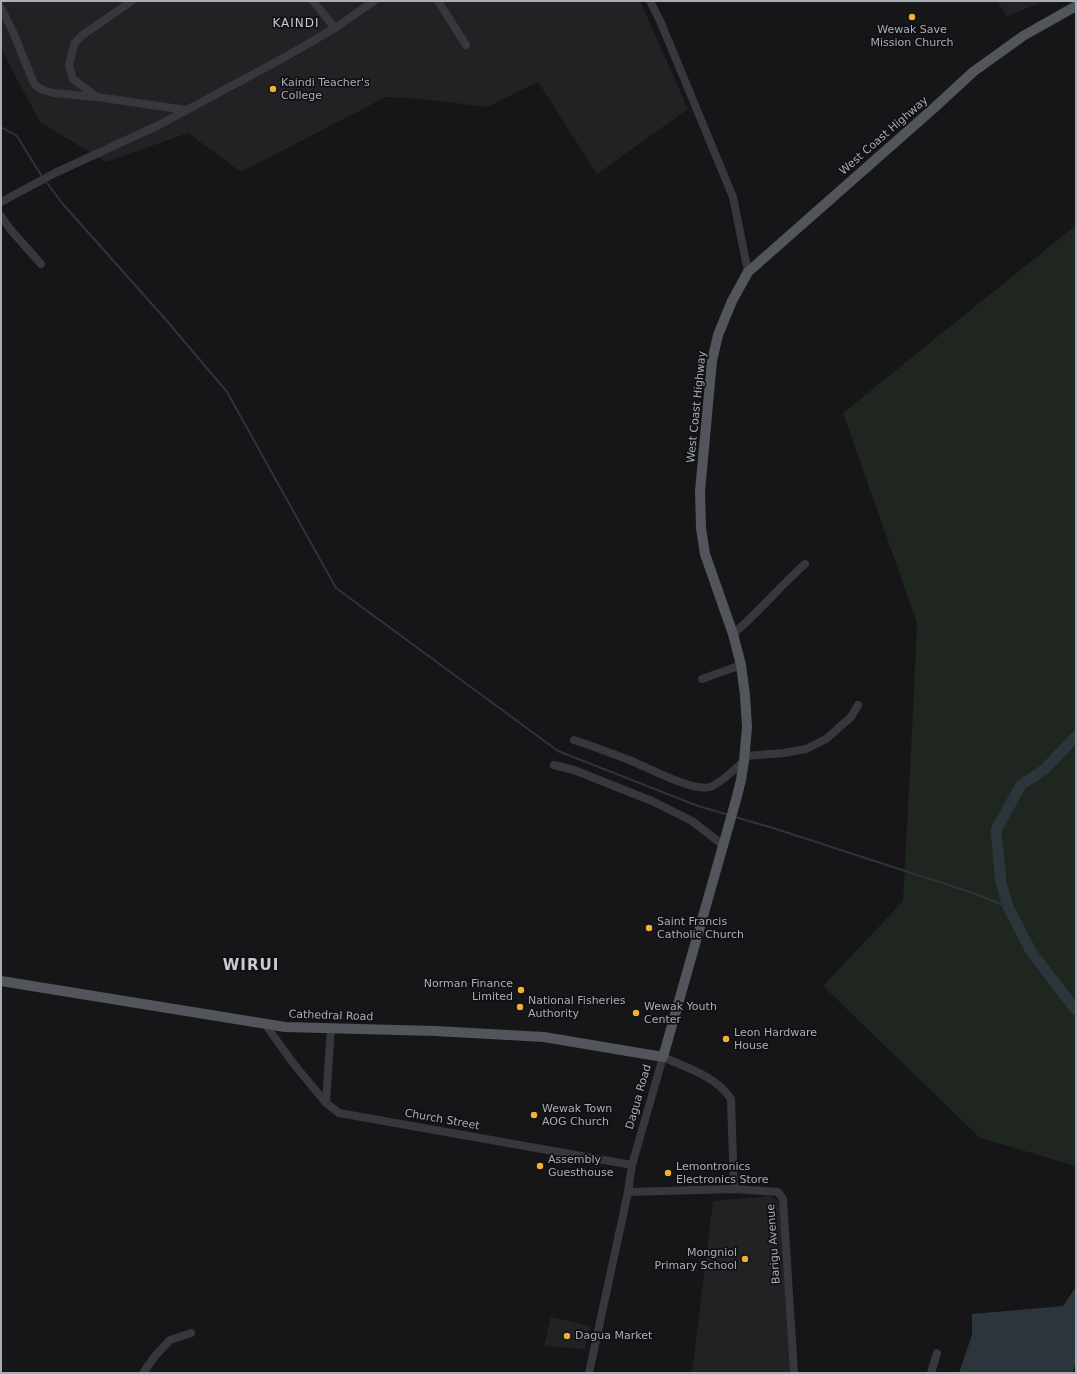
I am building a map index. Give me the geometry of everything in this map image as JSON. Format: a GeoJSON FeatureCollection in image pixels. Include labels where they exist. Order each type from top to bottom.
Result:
{"type":"FeatureCollection","features":[{"type":"Feature","properties":{"kind":"main road","name":"West Coast Highway"},"geometry":{"type":"LineString","coordinates":[[727,832],[742,780],[747,727],[745,695],[741,665],[733,634],[705,554],[701,528],[700,491],[712,361],[718,335],[732,301],[748,272],[973,72],[1023,36],[1076,6]]}},
{"type":"Feature","properties":{"kind":"main road","name":"Dagua Road"},"geometry":{"type":"LineString","coordinates":[[663,1057],[727,832]]}},
{"type":"Feature","properties":{"kind":"main road","name":"Cathedral Road"},"geometry":{"type":"LineString","coordinates":[[1,981],[285,1027],[435,1031],[544,1037],[663,1057]]}},
{"type":"Feature","properties":{"kind":"street"},"geometry":{"type":"LineString","coordinates":[[97,97],[73,79],[69,65],[74,44],[81,36],[132,1]]}},
{"type":"Feature","properties":{"kind":"street"},"geometry":{"type":"LineString","coordinates":[[313,1],[335,28]]}},
{"type":"Feature","properties":{"kind":"street"},"geometry":{"type":"LineString","coordinates":[[1,202],[55,173],[159,125],[285,57],[335,28],[374,1]]}},
{"type":"Feature","properties":{"kind":"street"},"geometry":{"type":"LineString","coordinates":[[438,1],[466,45]]}},
{"type":"Feature","properties":{"kind":"street"},"geometry":{"type":"LineString","coordinates":[[650,1],[661,23],[733,197],[748,272]]}},
{"type":"Feature","properties":{"kind":"street"},"geometry":{"type":"LineString","coordinates":[[1,8],[13,32],[33,81],[36,86],[43,90],[54,93],[97,97],[186,110]]}},
{"type":"Feature","properties":{"kind":"street"},"geometry":{"type":"LineString","coordinates":[[1,216],[10,229],[41,264]]}},
{"type":"Feature","properties":{"kind":"street"},"geometry":{"type":"LineString","coordinates":[[733,634],[751,619],[805,564]]}},
{"type":"Feature","properties":{"kind":"street"},"geometry":{"type":"LineString","coordinates":[[702,678],[741,665]]}},
{"type":"Feature","properties":{"kind":"street"},"geometry":{"type":"LineString","coordinates":[[574,740],[630,760],[670,779],[700,788],[710,787],[728,776],[744,758],[806,749],[826,739],[851,717],[858,705]]}},
{"type":"Feature","properties":{"kind":"street"},"geometry":{"type":"LineString","coordinates":[[554,765],[574,770],[652,801],[692,821],[723,844]]}},
{"type":"Feature","properties":{"kind":"street","name":"Church Street"},"geometry":{"type":"LineString","coordinates":[[265,1024],[293,1063],[326,1103],[339,1113],[632,1165]]}},
{"type":"Feature","properties":{"kind":"street"},"geometry":{"type":"LineString","coordinates":[[326,1103],[331,1028]]}},
{"type":"Feature","properties":{"kind":"street"},"geometry":{"type":"LineString","coordinates":[[663,1057],[713,1080],[725,1090],[731,1099],[734,1189]]}},
{"type":"Feature","properties":{"kind":"street","name":"Dagua Road"},"geometry":{"type":"LineString","coordinates":[[589,1373],[628,1192],[632,1165],[663,1057]]}},
{"type":"Feature","properties":{"kind":"street","name":"Barigu Avenue"},"geometry":{"type":"LineString","coordinates":[[628,1192],[734,1189],[778,1192],[783,1199],[794,1373]]}},
{"type":"Feature","properties":{"kind":"street"},"geometry":{"type":"LineString","coordinates":[[143,1373],[155,1356],[170,1340],[191,1333]]}},
{"type":"Feature","properties":{"kind":"street"},"geometry":{"type":"LineString","coordinates":[[931,1373],[937,1353]]}},
{"type":"Feature","properties":{"kind":"shaded area","name":"Kaindi Teacher's College"},"geometry":{"type":"Polygon","coordinates":[[[1,1],[640,1],[688,109],[597,174],[538,82],[487,107],[422,99],[386,97],[241,172],[188,133],[106,162],[40,122],[1,49],[1,1]]]}},
{"type":"Feature","properties":{"kind":"shaded area"},"geometry":{"type":"Polygon","coordinates":[[[997,1],[1046,1],[1007,16],[997,1]]]}},
{"type":"Feature","properties":{"kind":"shaded area"},"geometry":{"type":"Polygon","coordinates":[[[1076,225],[1076,1166],[980,1138],[823,986],[903,901],[917,623],[843,413],[1076,225]]]}},
{"type":"Feature","properties":{"kind":"shaded area","name":"Mongniol Primary School"},"geometry":{"type":"Polygon","coordinates":[[[771,1196],[777,1200],[780,1205],[790,1373],[692,1373],[713,1201],[771,1196]]]}},
{"type":"Feature","properties":{"kind":"shaded area"},"geometry":{"type":"Polygon","coordinates":[[[1076,1287],[1076,1362],[1072,1373],[959,1373],[972,1335],[972,1314],[1063,1306],[1076,1287]]]}},
{"type":"Feature","properties":{"kind":"shaded area","name":"Dagua Market"},"geometry":{"type":"Polygon","coordinates":[[[551,1317],[591,1326],[585,1349],[544,1346],[551,1317]]]}},
{"type":"Feature","properties":{"kind":"waterway"},"geometry":{"type":"LineString","coordinates":[[1,127],[17,136],[41,175]]}},
{"type":"Feature","properties":{"kind":"waterway"},"geometry":{"type":"LineString","coordinates":[[47,183],[62,203],[167,321],[227,392],[336,588],[558,751],[698,806],[729,815]]}},
{"type":"Feature","properties":{"kind":"waterway"},"geometry":{"type":"LineString","coordinates":[[1076,736],[1044,770],[1021,785],[996,830],[1001,883],[1008,907],[1032,953],[1076,1010]]}},
{"type":"Feature","properties":{"kind":"waterway"},"geometry":{"type":"LineString","coordinates":[[735,817],[973,893],[1008,907]]}},
{"type":"Feature","properties":{"kind":"place","name":"Wewak Save Mission Church"},"geometry":{"type":"Point","coordinates":[912,17]}},
{"type":"Feature","properties":{"kind":"place","name":"Kaindi Teacher's College"},"geometry":{"type":"Point","coordinates":[273,89]}},
{"type":"Feature","properties":{"kind":"place","name":"Saint Francis Catholic Church"},"geometry":{"type":"Point","coordinates":[649,928]}},
{"type":"Feature","properties":{"kind":"place","name":"Norman Finance Limited"},"geometry":{"type":"Point","coordinates":[521,990]}},
{"type":"Feature","properties":{"kind":"place","name":"National Fisheries Authority"},"geometry":{"type":"Point","coordinates":[520,1007]}},
{"type":"Feature","properties":{"kind":"place","name":"Wewak Youth Center"},"geometry":{"type":"Point","coordinates":[636,1013]}},
{"type":"Feature","properties":{"kind":"place","name":"Leon Hardware House"},"geometry":{"type":"Point","coordinates":[726,1039]}},
{"type":"Feature","properties":{"kind":"place","name":"Wewak Town AOG Church"},"geometry":{"type":"Point","coordinates":[534,1115]}},
{"type":"Feature","properties":{"kind":"place","name":"Assembly Guesthouse"},"geometry":{"type":"Point","coordinates":[540,1166]}},
{"type":"Feature","properties":{"kind":"place","name":"Lemontronics Electronics Store"},"geometry":{"type":"Point","coordinates":[668,1173]}},
{"type":"Feature","properties":{"kind":"place","name":"Mongniol Primary School"},"geometry":{"type":"Point","coordinates":[745,1259]}},
{"type":"Feature","properties":{"kind":"place","name":"Dagua Market"},"geometry":{"type":"Point","coordinates":[567,1336]}},
{"type":"Feature","properties":{"kind":"district","name":"KAINDI"},"geometry":{"type":"Point","coordinates":[296,24]}},
{"type":"Feature","properties":{"kind":"district","name":"WIRUI"},"geometry":{"type":"Point","coordinates":[251,966]}}]}
